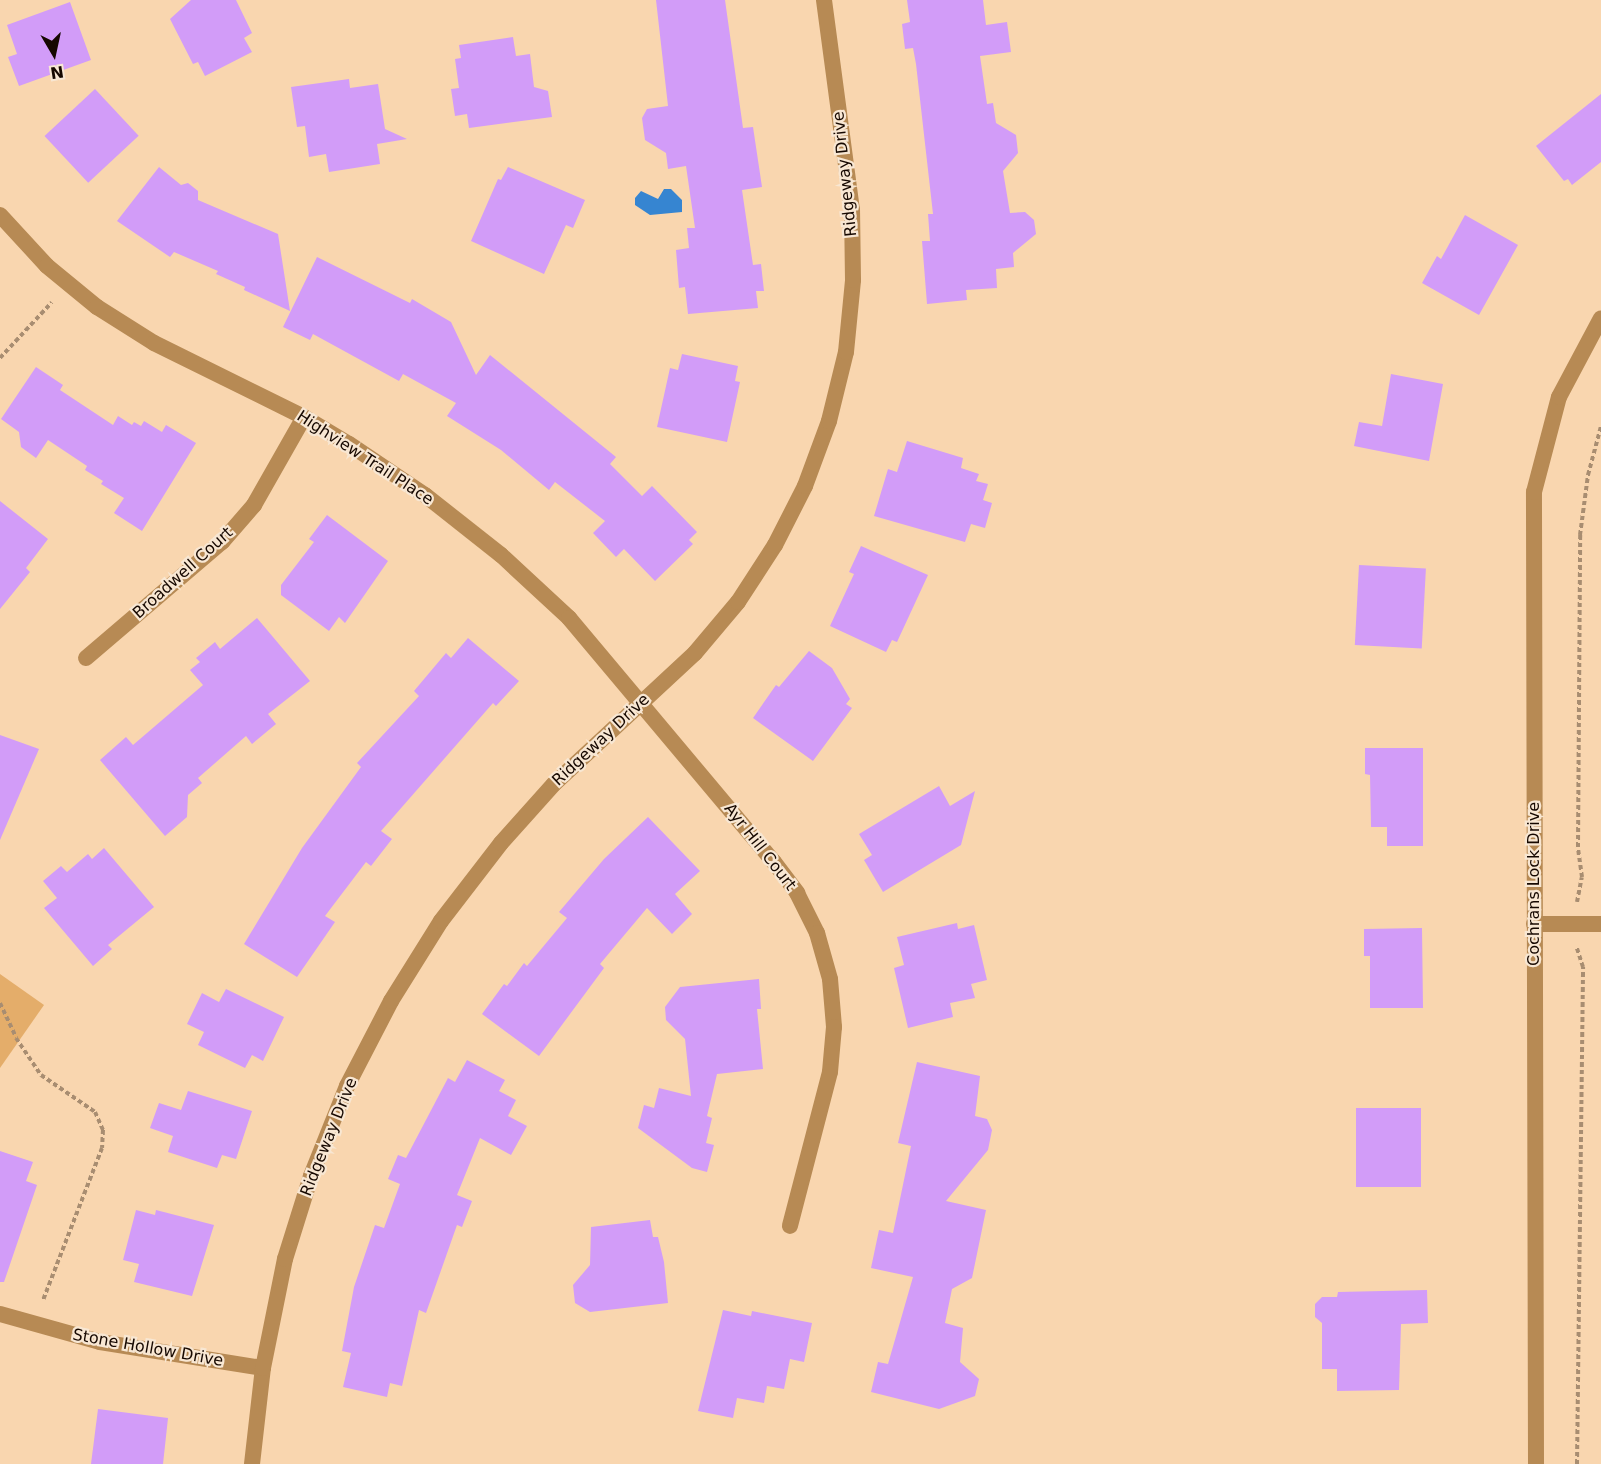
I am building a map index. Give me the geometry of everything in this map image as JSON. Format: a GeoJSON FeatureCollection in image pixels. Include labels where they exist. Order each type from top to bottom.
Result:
{"type":"FeatureCollection","features":[{"type":"Feature","properties":{"kind":"street","name":"Ridgeway Drive"},"geometry":{"type":"LineString","coordinates":[[252,1464],[263,1368],[285,1259],[311,1176],[347,1086],[391,1001],[441,921],[501,843],[554,784],[695,653],[738,602],[790,516],[829,421],[846,352],[853,257],[852,210],[824,0]]}},
{"type":"Feature","properties":{"kind":"street","name":"Highview Trail Place"},"geometry":{"type":"LineString","coordinates":[[0,215],[69,284],[154,343],[304,417],[425,495],[501,555],[569,618],[641,702]]}},
{"type":"Feature","properties":{"kind":"street","name":"Cochrans Lock Drive"},"geometry":{"type":"LineString","coordinates":[[1536,1464],[1534,492],[1559,397],[1601,318]]}},
{"type":"Feature","properties":{"kind":"street","name":"Broadwell Court"},"geometry":{"type":"LineString","coordinates":[[86,658],[222,542],[254,505],[304,417]]}},
{"type":"Feature","properties":{"kind":"street","name":"Ayr Hill Court"},"geometry":{"type":"LineString","coordinates":[[641,702],[797,893],[817,933],[830,979],[834,1027],[830,1072],[790,1226]]}},
{"type":"Feature","properties":{"kind":"street"},"geometry":{"type":"LineString","coordinates":[[1534,924],[1601,924]]}},
{"type":"Feature","properties":{"kind":"street","name":"Stone Hollow Drive"},"geometry":{"type":"LineString","coordinates":[[0,1314],[100,1342],[263,1368]]}},
{"type":"Feature","properties":{"kind":"path"},"geometry":{"type":"LineString","coordinates":[[0,358],[69,284]]}},
{"type":"Feature","properties":{"kind":"path"},"geometry":{"type":"LineString","coordinates":[[0,1003],[15,1038],[41,1075],[95,1112],[103,1130],[102,1148],[34,1325]]}},
{"type":"Feature","properties":{"kind":"shaded area"},"geometry":{"type":"Polygon","coordinates":[[[0,974],[44,1005],[0,1068],[0,974]]]}},
{"type":"Feature","properties":{"kind":"water"},"geometry":{"type":"Polygon","coordinates":[[[664,189],[671,189],[682,200],[682,212],[650,215],[635,205],[635,198],[641,191],[658,199],[664,189]]]}},
{"type":"Feature","properties":{"kind":"building"},"geometry":{"type":"Polygon","coordinates":[[[191,0],[236,0],[252,33],[244,38],[252,52],[205,76],[198,62],[193,64],[170,19],[191,0]]]}},
{"type":"Feature","properties":{"kind":"building"},"geometry":{"type":"Polygon","coordinates":[[[656,0],[725,0],[743,128],[753,127],[762,187],[742,190],[753,265],[761,264],[764,291],[756,291],[758,308],[688,314],[685,287],[679,288],[676,250],[689,248],[687,228],[695,228],[686,166],[668,169],[666,153],[645,140],[642,118],[647,109],[668,106],[656,0]]]}},
{"type":"Feature","properties":{"kind":"building"},"geometry":{"type":"Polygon","coordinates":[[[907,0],[983,0],[986,25],[1007,22],[1011,52],[980,56],[987,104],[993,103],[996,123],[1016,135],[1018,153],[1003,171],[1010,213],[1025,212],[1034,220],[1036,234],[1013,253],[1014,267],[996,269],[997,288],[966,290],[967,300],[927,304],[922,241],[930,241],[928,214],[933,214],[916,64],[913,48],[905,49],[902,24],[910,22],[907,0]]]}},
{"type":"Feature","properties":{"kind":"building"},"geometry":{"type":"Polygon","coordinates":[[[70,2],[91,60],[19,86],[8,57],[17,54],[7,25],[70,2]]]}},
{"type":"Feature","properties":{"kind":"building"},"geometry":{"type":"Polygon","coordinates":[[[513,37],[516,56],[530,54],[534,87],[548,91],[552,117],[469,128],[467,114],[455,116],[451,89],[459,88],[455,59],[461,58],[459,45],[513,37]]]}},
{"type":"Feature","properties":{"kind":"building"},"geometry":{"type":"Polygon","coordinates":[[[349,79],[350,88],[378,84],[385,129],[407,139],[377,144],[380,164],[329,172],[326,154],[309,157],[305,126],[297,127],[291,87],[349,79]]]}},
{"type":"Feature","properties":{"kind":"building"},"geometry":{"type":"Polygon","coordinates":[[[95,89],[139,136],[88,183],[45,136],[95,89]]]}},
{"type":"Feature","properties":{"kind":"building"},"geometry":{"type":"Polygon","coordinates":[[[1601,94],[1601,162],[1572,185],[1568,179],[1564,181],[1536,146],[1601,94]]]}},
{"type":"Feature","properties":{"kind":"building"},"geometry":{"type":"Polygon","coordinates":[[[159,167],[181,185],[188,183],[198,191],[198,200],[278,234],[290,311],[244,290],[245,287],[216,274],[218,271],[174,252],[170,257],[117,221],[159,167]]]}},
{"type":"Feature","properties":{"kind":"building"},"geometry":{"type":"Polygon","coordinates":[[[508,167],[585,200],[573,228],[566,225],[544,274],[471,241],[498,179],[501,180],[508,167]]]}},
{"type":"Feature","properties":{"kind":"building"},"geometry":{"type":"Polygon","coordinates":[[[1465,215],[1518,245],[1479,315],[1422,283],[1437,256],[1441,259],[1465,215]]]}},
{"type":"Feature","properties":{"kind":"building"},"geometry":{"type":"Polygon","coordinates":[[[317,257],[410,303],[412,299],[451,322],[476,375],[490,355],[616,457],[610,464],[642,496],[652,486],[697,532],[689,540],[693,544],[655,581],[624,549],[616,557],[593,533],[605,521],[555,482],[549,490],[501,450],[447,416],[456,403],[403,374],[399,381],[313,334],[310,340],[283,327],[317,257]]]}},
{"type":"Feature","properties":{"kind":"building"},"geometry":{"type":"Polygon","coordinates":[[[682,354],[738,366],[735,381],[740,382],[727,442],[657,427],[670,368],[678,370],[682,354]]]}},
{"type":"Feature","properties":{"kind":"building"},"geometry":{"type":"Polygon","coordinates":[[[36,367],[63,385],[60,390],[113,425],[118,416],[132,425],[134,422],[141,426],[144,421],[162,432],[166,425],[196,443],[142,531],[114,513],[124,498],[101,484],[103,481],[85,470],[87,466],[48,440],[36,458],[21,447],[19,432],[1,419],[36,367]]]}},
{"type":"Feature","properties":{"kind":"building"},"geometry":{"type":"Polygon","coordinates":[[[1391,374],[1443,384],[1429,461],[1354,446],[1359,422],[1382,426],[1391,374]]]}},
{"type":"Feature","properties":{"kind":"building"},"geometry":{"type":"Polygon","coordinates":[[[907,441],[963,458],[961,468],[979,474],[976,481],[988,484],[983,500],[992,503],[985,528],[971,524],[965,542],[874,516],[888,469],[897,472],[907,441]]]}},
{"type":"Feature","properties":{"kind":"building"},"geometry":{"type":"Polygon","coordinates":[[[0,501],[48,539],[26,568],[30,572],[0,609],[0,501]]]}},
{"type":"Feature","properties":{"kind":"building"},"geometry":{"type":"Polygon","coordinates":[[[327,515],[388,561],[345,623],[339,617],[329,631],[281,595],[281,585],[314,542],[309,539],[327,515]]]}},
{"type":"Feature","properties":{"kind":"building"},"geometry":{"type":"Polygon","coordinates":[[[861,546],[928,575],[897,642],[892,640],[886,652],[830,626],[854,574],[849,572],[861,546]]]}},
{"type":"Feature","properties":{"kind":"building"},"geometry":{"type":"Polygon","coordinates":[[[1359,565],[1426,569],[1422,648],[1355,645],[1359,565]]]}},
{"type":"Feature","properties":{"kind":"building"},"geometry":{"type":"Polygon","coordinates":[[[257,618],[310,681],[268,714],[276,724],[252,744],[246,736],[198,778],[202,783],[188,795],[187,817],[165,836],[100,760],[126,737],[133,745],[203,685],[190,670],[200,662],[196,658],[215,642],[220,649],[257,618]]]}},
{"type":"Feature","properties":{"kind":"building"},"geometry":{"type":"Polygon","coordinates":[[[468,638],[519,681],[496,706],[493,703],[381,831],[392,839],[371,866],[366,862],[325,916],[335,922],[297,977],[244,944],[302,848],[361,767],[357,763],[419,696],[414,691],[446,653],[451,658],[468,638]]]}},
{"type":"Feature","properties":{"kind":"building"},"geometry":{"type":"Polygon","coordinates":[[[809,651],[832,668],[850,699],[846,704],[852,708],[813,761],[753,718],[776,685],[779,687],[809,651]]]}},
{"type":"Feature","properties":{"kind":"building"},"geometry":{"type":"Polygon","coordinates":[[[0,735],[39,749],[0,840],[0,735]]]}},
{"type":"Feature","properties":{"kind":"building"},"geometry":{"type":"Polygon","coordinates":[[[1365,748],[1423,748],[1423,846],[1387,846],[1387,827],[1371,827],[1370,775],[1365,774],[1365,748]]]}},
{"type":"Feature","properties":{"kind":"building"},"geometry":{"type":"Polygon","coordinates":[[[939,786],[950,806],[975,791],[961,845],[883,892],[864,860],[872,855],[859,834],[939,786]]]}},
{"type":"Feature","properties":{"kind":"building"},"geometry":{"type":"Polygon","coordinates":[[[648,817],[700,871],[675,894],[692,914],[672,934],[647,908],[600,964],[604,968],[539,1056],[482,1014],[504,984],[507,986],[524,963],[527,966],[567,918],[559,912],[604,859],[648,817]]]}},
{"type":"Feature","properties":{"kind":"building"},"geometry":{"type":"Polygon","coordinates":[[[104,848],[154,907],[108,945],[112,949],[93,966],[44,908],[57,898],[43,881],[61,866],[67,872],[88,854],[92,859],[104,848]]]}},
{"type":"Feature","properties":{"kind":"building"},"geometry":{"type":"Polygon","coordinates":[[[957,923],[958,929],[974,925],[987,980],[971,984],[975,998],[950,1003],[953,1017],[908,1028],[894,968],[904,965],[897,937],[957,923]]]}},
{"type":"Feature","properties":{"kind":"building"},"geometry":{"type":"Polygon","coordinates":[[[1422,928],[1423,1008],[1370,1008],[1370,956],[1364,956],[1364,929],[1422,928]]]}},
{"type":"Feature","properties":{"kind":"building"},"geometry":{"type":"Polygon","coordinates":[[[759,979],[761,1009],[757,1009],[763,1069],[717,1074],[707,1116],[712,1118],[706,1143],[714,1145],[707,1172],[692,1168],[638,1128],[644,1105],[654,1108],[659,1088],[691,1096],[685,1039],[666,1020],[665,1007],[680,987],[759,979]]]}},
{"type":"Feature","properties":{"kind":"building"},"geometry":{"type":"Polygon","coordinates":[[[226,989],[284,1017],[263,1061],[252,1055],[245,1068],[198,1045],[204,1032],[187,1024],[202,993],[219,1002],[226,989]]]}},
{"type":"Feature","properties":{"kind":"building"},"geometry":{"type":"Polygon","coordinates":[[[467,1060],[505,1080],[499,1091],[516,1100],[508,1116],[527,1126],[511,1155],[480,1138],[457,1195],[472,1201],[462,1227],[457,1225],[426,1313],[419,1310],[402,1386],[390,1383],[387,1397],[343,1387],[351,1353],[342,1351],[354,1287],[375,1225],[384,1228],[400,1184],[388,1179],[398,1155],[406,1158],[448,1078],[455,1082],[467,1060]]]}},
{"type":"Feature","properties":{"kind":"building"},"geometry":{"type":"Polygon","coordinates":[[[917,1062],[980,1076],[975,1116],[987,1119],[992,1130],[988,1150],[946,1201],[986,1210],[972,1278],[952,1289],[945,1323],[963,1328],[960,1362],[979,1379],[975,1396],[939,1409],[871,1392],[878,1362],[888,1364],[913,1277],[871,1268],[879,1230],[893,1233],[911,1146],[898,1143],[917,1062]]]}},
{"type":"Feature","properties":{"kind":"building"},"geometry":{"type":"Polygon","coordinates":[[[188,1091],[252,1111],[236,1159],[222,1155],[217,1168],[168,1152],[173,1136],[150,1128],[159,1103],[181,1110],[188,1091]]]}},
{"type":"Feature","properties":{"kind":"building"},"geometry":{"type":"Polygon","coordinates":[[[1356,1108],[1421,1108],[1421,1187],[1356,1187],[1356,1108]]]}},
{"type":"Feature","properties":{"kind":"building"},"geometry":{"type":"Polygon","coordinates":[[[0,1151],[33,1162],[26,1181],[37,1185],[4,1282],[0,1282],[0,1151]]]}},
{"type":"Feature","properties":{"kind":"building"},"geometry":{"type":"Polygon","coordinates":[[[136,1210],[155,1215],[156,1210],[214,1225],[192,1296],[134,1282],[139,1264],[123,1260],[136,1210]]]}},
{"type":"Feature","properties":{"kind":"building"},"geometry":{"type":"Polygon","coordinates":[[[650,1220],[653,1237],[658,1237],[664,1262],[668,1303],[590,1312],[575,1303],[573,1285],[590,1265],[591,1227],[650,1220]]]}},
{"type":"Feature","properties":{"kind":"building"},"geometry":{"type":"Polygon","coordinates":[[[1427,1290],[1428,1323],[1401,1324],[1399,1390],[1337,1391],[1337,1369],[1322,1369],[1322,1323],[1315,1317],[1315,1304],[1322,1297],[1337,1297],[1338,1292],[1427,1290]]]}},
{"type":"Feature","properties":{"kind":"building"},"geometry":{"type":"Polygon","coordinates":[[[723,1310],[751,1316],[752,1311],[812,1323],[804,1362],[790,1359],[784,1389],[767,1386],[764,1403],[737,1398],[733,1418],[698,1411],[723,1310]]]}},
{"type":"Feature","properties":{"kind":"building"},"geometry":{"type":"Polygon","coordinates":[[[98,1409],[168,1418],[163,1464],[91,1464],[98,1409]]]}}]}
